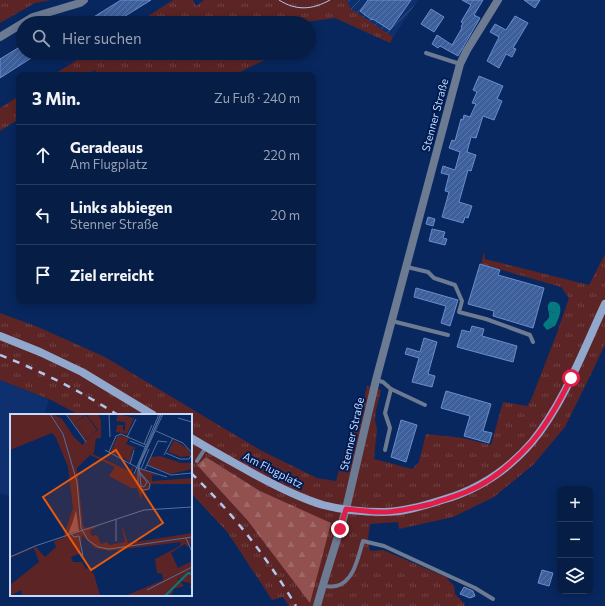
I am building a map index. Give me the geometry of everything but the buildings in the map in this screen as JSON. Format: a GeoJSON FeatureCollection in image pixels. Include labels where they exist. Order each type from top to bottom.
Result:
{"type":"FeatureCollection","features":[{"type":"Feature","properties":{"kind":"main road","name":"Am Flugplatz"},"geometry":{"type":"LineString","coordinates":[[192,439],[284,490],[321,504],[346,509],[384,512],[401,511],[424,506],[466,492],[498,473],[511,464],[532,441],[553,412],[571,378],[605,304]]}},
{"type":"Feature","properties":{"kind":"main road"},"geometry":{"type":"LineString","coordinates":[[0,336],[40,352],[82,372],[150,414]]}},
{"type":"Feature","properties":{"kind":"street"},"geometry":{"type":"LineString","coordinates":[[36,16],[80,3],[84,0]]}},
{"type":"Feature","properties":{"kind":"street","name":"Stenner Straße"},"geometry":{"type":"LineString","coordinates":[[317,606],[346,509],[376,380],[460,64],[498,0]]}},
{"type":"Feature","properties":{"kind":"street"},"geometry":{"type":"LineString","coordinates":[[0,37],[16,27]]}},
{"type":"Feature","properties":{"kind":"lane"},"geometry":{"type":"LineString","coordinates":[[426,53],[460,64]]}},
{"type":"Feature","properties":{"kind":"lane"},"geometry":{"type":"LineString","coordinates":[[407,267],[428,272],[434,278],[455,285],[462,301],[459,312],[486,319],[530,335],[532,342]]}},
{"type":"Feature","properties":{"kind":"lane"},"geometry":{"type":"LineString","coordinates":[[392,321],[448,335]]}},
{"type":"Feature","properties":{"kind":"lane"},"geometry":{"type":"LineString","coordinates":[[376,380],[383,382],[391,389],[425,404]]}},
{"type":"Feature","properties":{"kind":"lane"},"geometry":{"type":"LineString","coordinates":[[385,450],[390,428],[385,413],[391,389]]}},
{"type":"Feature","properties":{"kind":"lane"},"geometry":{"type":"LineString","coordinates":[[197,461],[206,447]]}},
{"type":"Feature","properties":{"kind":"lane"},"geometry":{"type":"LineString","coordinates":[[322,586],[337,586],[348,579],[354,568],[363,541],[384,546],[475,588],[493,599]]}},
{"type":"Feature","properties":{"kind":"shaded area"},"geometry":{"type":"Polygon","coordinates":[[[347,0],[418,0],[393,37],[349,8],[347,0]]]}},
{"type":"Feature","properties":{"kind":"shaded area"},"geometry":{"type":"Polygon","coordinates":[[[0,380],[49,400],[44,414],[10,414],[10,497],[0,493],[0,380]]]}},
{"type":"Feature","properties":{"kind":"green space"},"geometry":{"type":"Polygon","coordinates":[[[0,0],[51,0],[35,3],[0,23],[0,0]]]}},
{"type":"Feature","properties":{"kind":"green space"},"geometry":{"type":"Polygon","coordinates":[[[173,0],[193,0],[196,6],[204,0],[347,0],[350,8],[393,37],[390,43],[335,18],[316,20],[316,16],[148,16],[173,0]]]}},
{"type":"Feature","properties":{"kind":"green space"},"geometry":{"type":"Polygon","coordinates":[[[77,60],[265,60],[240,72],[96,72],[95,70],[92,72],[58,72],[77,60]]]}},
{"type":"Feature","properties":{"kind":"green space"},"geometry":{"type":"Polygon","coordinates":[[[16,98],[16,121],[0,131],[0,108],[16,98]]]}},
{"type":"Feature","properties":{"kind":"green space"},"geometry":{"type":"Polygon","coordinates":[[[484,252],[485,259],[589,285],[605,254],[605,344],[565,427],[533,465],[494,497],[453,517],[399,529],[398,522],[370,524],[368,539],[370,551],[383,550],[446,577],[454,586],[455,594],[465,604],[464,606],[289,606],[283,597],[272,600],[228,533],[192,494],[192,414],[77,414],[51,400],[0,380],[0,313],[38,327],[105,357],[262,451],[317,478],[336,481],[355,415],[364,399],[367,386],[381,390],[376,410],[375,420],[377,429],[374,459],[412,469],[419,462],[426,434],[463,438],[491,445],[503,402],[527,406],[531,400],[569,298],[561,287],[481,264],[484,252]],[[206,457],[197,465],[248,521],[260,491],[206,457]]]}},
{"type":"Feature","properties":{"kind":"green space"},"geometry":{"type":"Polygon","coordinates":[[[206,457],[260,491],[331,523],[310,603],[248,521],[197,465],[206,457]]]}},
{"type":"Feature","properties":{"kind":"water"},"geometry":{"type":"Polygon","coordinates":[[[550,302],[559,304],[560,315],[555,326],[547,330],[543,325],[549,317],[548,305],[550,302]]]}},
{"type":"Feature","properties":{"kind":"tram line"},"geometry":{"type":"LineString","coordinates":[[279,0],[285,4],[304,8],[317,6],[330,0]]}},
{"type":"Feature","properties":{"kind":"railway"},"geometry":{"type":"LineString","coordinates":[[0,355],[60,382],[116,414]]}},
{"type":"Feature","properties":{"kind":"railway"},"geometry":{"type":"LineString","coordinates":[[192,474],[235,519],[273,570],[296,606]]}},
{"type":"Feature","properties":{"kind":"route"},"geometry":{"type":"LineString","coordinates":[[340,529],[346,509],[384,512],[401,511],[450,498],[483,483],[511,464],[522,453],[549,418],[571,378]]}}]}
